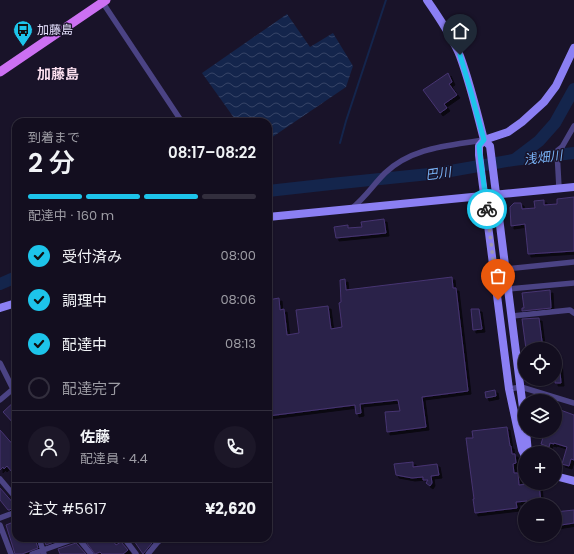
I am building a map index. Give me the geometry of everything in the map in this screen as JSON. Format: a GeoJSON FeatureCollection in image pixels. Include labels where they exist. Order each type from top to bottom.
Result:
{"type":"FeatureCollection","features":[{"type":"Feature","properties":{"kind":"main road"},"geometry":{"type":"LineString","coordinates":[[0,72],[103,1]]}},
{"type":"Feature","properties":{"kind":"street"},"geometry":{"type":"LineString","coordinates":[[427,0],[445,27],[460,55],[484,140],[490,146],[522,394]]}},
{"type":"Feature","properties":{"kind":"street"},"geometry":{"type":"LineString","coordinates":[[103,1],[179,118]]}},
{"type":"Feature","properties":{"kind":"street"},"geometry":{"type":"LineString","coordinates":[[351,209],[362,200],[385,173],[404,158],[425,150],[484,140],[508,132],[522,122],[544,102],[556,86],[574,48]]}},
{"type":"Feature","properties":{"kind":"street"},"geometry":{"type":"LineString","coordinates":[[559,188],[557,151],[562,147],[574,126]]}},
{"type":"Feature","properties":{"kind":"street"},"geometry":{"type":"LineString","coordinates":[[484,140],[479,146],[482,175],[509,389],[521,446]]}},
{"type":"Feature","properties":{"kind":"street"},"geometry":{"type":"LineString","coordinates":[[272,217],[574,187]]}},
{"type":"Feature","properties":{"kind":"street"},"geometry":{"type":"LineString","coordinates":[[495,270],[574,262]]}},
{"type":"Feature","properties":{"kind":"street"},"geometry":{"type":"LineString","coordinates":[[508,289],[574,283]]}},
{"type":"Feature","properties":{"kind":"street"},"geometry":{"type":"LineString","coordinates":[[0,308],[12,304]]}},
{"type":"Feature","properties":{"kind":"street"},"geometry":{"type":"LineString","coordinates":[[0,312],[12,305]]}},
{"type":"Feature","properties":{"kind":"street"},"geometry":{"type":"LineString","coordinates":[[512,316],[570,310],[574,313]]}},
{"type":"Feature","properties":{"kind":"street"},"geometry":{"type":"LineString","coordinates":[[0,363],[12,386]]}},
{"type":"Feature","properties":{"kind":"street"},"geometry":{"type":"LineString","coordinates":[[509,389],[521,387],[574,403]]}},
{"type":"Feature","properties":{"kind":"street"},"geometry":{"type":"LineString","coordinates":[[0,400],[12,389]]}},
{"type":"Feature","properties":{"kind":"street"},"geometry":{"type":"LineString","coordinates":[[562,478],[574,481]]}},
{"type":"Feature","properties":{"kind":"street"},"geometry":{"type":"LineString","coordinates":[[0,479],[12,493]]}},
{"type":"Feature","properties":{"kind":"street"},"geometry":{"type":"LineString","coordinates":[[0,518],[12,514]]}},
{"type":"Feature","properties":{"kind":"street"},"geometry":{"type":"LineString","coordinates":[[0,525],[11,554]]}},
{"type":"Feature","properties":{"kind":"street"},"geometry":{"type":"LineString","coordinates":[[40,542],[44,552]]}},
{"type":"Feature","properties":{"kind":"street"},"geometry":{"type":"LineString","coordinates":[[32,554],[44,552],[68,542]]}},
{"type":"Feature","properties":{"kind":"street"},"geometry":{"type":"LineString","coordinates":[[81,542],[91,554]]}},
{"type":"Feature","properties":{"kind":"street"},"geometry":{"type":"LineString","coordinates":[[127,542],[136,554]]}},
{"type":"Feature","properties":{"kind":"street"},"geometry":{"type":"LineString","coordinates":[[148,554],[158,542]]}},
{"type":"Feature","properties":{"kind":"water"},"geometry":{"type":"Polygon","coordinates":[[[287,14],[310,47],[333,33],[353,66],[346,87],[272,137],[272,118],[234,118],[202,73],[287,14]]]}},
{"type":"Feature","properties":{"kind":"building"},"geometry":{"type":"Polygon","coordinates":[[[448,73],[452,82],[449,84],[457,95],[444,104],[447,108],[440,113],[423,90],[448,73]]]}},
{"type":"Feature","properties":{"kind":"building"},"geometry":{"type":"Polygon","coordinates":[[[574,197],[574,251],[528,254],[525,224],[511,226],[510,207],[514,203],[521,203],[522,209],[535,208],[534,201],[544,200],[544,205],[557,204],[557,199],[574,197]]]}},
{"type":"Feature","properties":{"kind":"building"},"geometry":{"type":"Polygon","coordinates":[[[384,219],[386,233],[336,238],[334,227],[348,225],[348,228],[362,227],[361,222],[384,219]]]}},
{"type":"Feature","properties":{"kind":"building"},"geometry":{"type":"Polygon","coordinates":[[[452,277],[453,288],[456,288],[468,391],[422,397],[426,427],[387,432],[385,412],[400,411],[398,400],[360,404],[361,413],[356,414],[355,405],[272,415],[272,299],[279,298],[280,310],[284,309],[287,335],[299,333],[296,310],[328,306],[331,329],[342,327],[339,303],[341,302],[340,280],[345,279],[346,290],[452,277]]]}},
{"type":"Feature","properties":{"kind":"building"},"geometry":{"type":"Polygon","coordinates":[[[550,290],[551,308],[522,311],[522,308],[524,308],[522,293],[550,290]]]}},
{"type":"Feature","properties":{"kind":"building"},"geometry":{"type":"Polygon","coordinates":[[[471,309],[479,309],[482,329],[473,330],[471,309]]]}},
{"type":"Feature","properties":{"kind":"building"},"geometry":{"type":"Polygon","coordinates":[[[539,318],[542,342],[525,342],[522,319],[539,318]]]}},
{"type":"Feature","properties":{"kind":"building"},"geometry":{"type":"Polygon","coordinates":[[[495,390],[496,396],[486,398],[485,392],[495,390]]]}},
{"type":"Feature","properties":{"kind":"building"},"geometry":{"type":"Polygon","coordinates":[[[12,404],[12,422],[3,412],[12,404]]]}},
{"type":"Feature","properties":{"kind":"building"},"geometry":{"type":"Polygon","coordinates":[[[562,411],[574,415],[574,460],[571,459],[569,466],[562,464],[567,447],[554,443],[550,443],[549,446],[541,444],[543,438],[562,438],[562,411]]]}},
{"type":"Feature","properties":{"kind":"building"},"geometry":{"type":"Polygon","coordinates":[[[507,427],[512,454],[515,454],[516,463],[513,464],[514,473],[518,473],[518,490],[540,490],[540,498],[518,498],[518,502],[516,502],[517,508],[475,513],[466,438],[473,438],[472,431],[507,427]]]}},
{"type":"Feature","properties":{"kind":"building"},"geometry":{"type":"Polygon","coordinates":[[[0,430],[12,444],[12,472],[7,466],[0,470],[0,430]]]}},
{"type":"Feature","properties":{"kind":"building"},"geometry":{"type":"Polygon","coordinates":[[[413,462],[413,467],[437,464],[439,475],[431,476],[432,483],[430,486],[426,483],[428,480],[423,480],[423,477],[412,478],[396,475],[394,464],[413,462]]]}},
{"type":"Feature","properties":{"kind":"building"},"geometry":{"type":"Polygon","coordinates":[[[0,488],[12,502],[12,508],[8,510],[0,500],[0,488]]]}},
{"type":"Feature","properties":{"kind":"building"},"geometry":{"type":"Polygon","coordinates":[[[574,510],[574,523],[562,525],[562,511],[574,510]]]}},
{"type":"Feature","properties":{"kind":"building"},"geometry":{"type":"Polygon","coordinates":[[[12,523],[12,542],[36,542],[38,548],[22,554],[15,554],[6,525],[12,523]]]}},
{"type":"Feature","properties":{"kind":"building"},"geometry":{"type":"Polygon","coordinates":[[[45,542],[54,542],[46,545],[45,542]]]}},
{"type":"Feature","properties":{"kind":"building"},"geometry":{"type":"Polygon","coordinates":[[[86,542],[114,542],[116,545],[121,542],[128,550],[123,554],[102,554],[100,552],[95,554],[86,542]]]}},
{"type":"Feature","properties":{"kind":"building"},"geometry":{"type":"Polygon","coordinates":[[[135,542],[153,542],[143,554],[135,542]]]}},
{"type":"Feature","properties":{"kind":"building"},"geometry":{"type":"Polygon","coordinates":[[[76,543],[86,554],[60,554],[58,549],[76,543]]]}},
{"type":"Feature","properties":{"kind":"waterway"},"geometry":{"type":"LineString","coordinates":[[340,143],[386,0]]}},
{"type":"Feature","properties":{"kind":"waterway","name":"巴川"},"geometry":{"type":"LineString","coordinates":[[514,160],[539,141],[555,123],[574,89]]}},
{"type":"Feature","properties":{"kind":"waterway","name":"巴川"},"geometry":{"type":"LineString","coordinates":[[272,191],[439,173],[513,160],[574,153]]}},
{"type":"Feature","properties":{"kind":"waterway","name":"巴川"},"geometry":{"type":"LineString","coordinates":[[0,284],[12,279]]}},
{"type":"Feature","properties":{"kind":"way so far"},"geometry":{"type":"LineString","coordinates":[[487,209],[498,300]]}},
{"type":"Feature","properties":{"kind":"place","name":"加藤島"},"geometry":{"type":"Point","coordinates":[23,47]}},
{"type":"Feature","properties":{"kind":"district","name":"加藤島"},"geometry":{"type":"Point","coordinates":[58,74]}},
{"type":"Feature","properties":{"kind":"route"},"geometry":{"type":"LineString","coordinates":[[460,55],[484,140],[479,146],[487,209]]}},
{"type":"Feature","properties":{"kind":"water label","name":"浅畑川"},"geometry":{"type":"Point","coordinates":[543,157]}}]}
